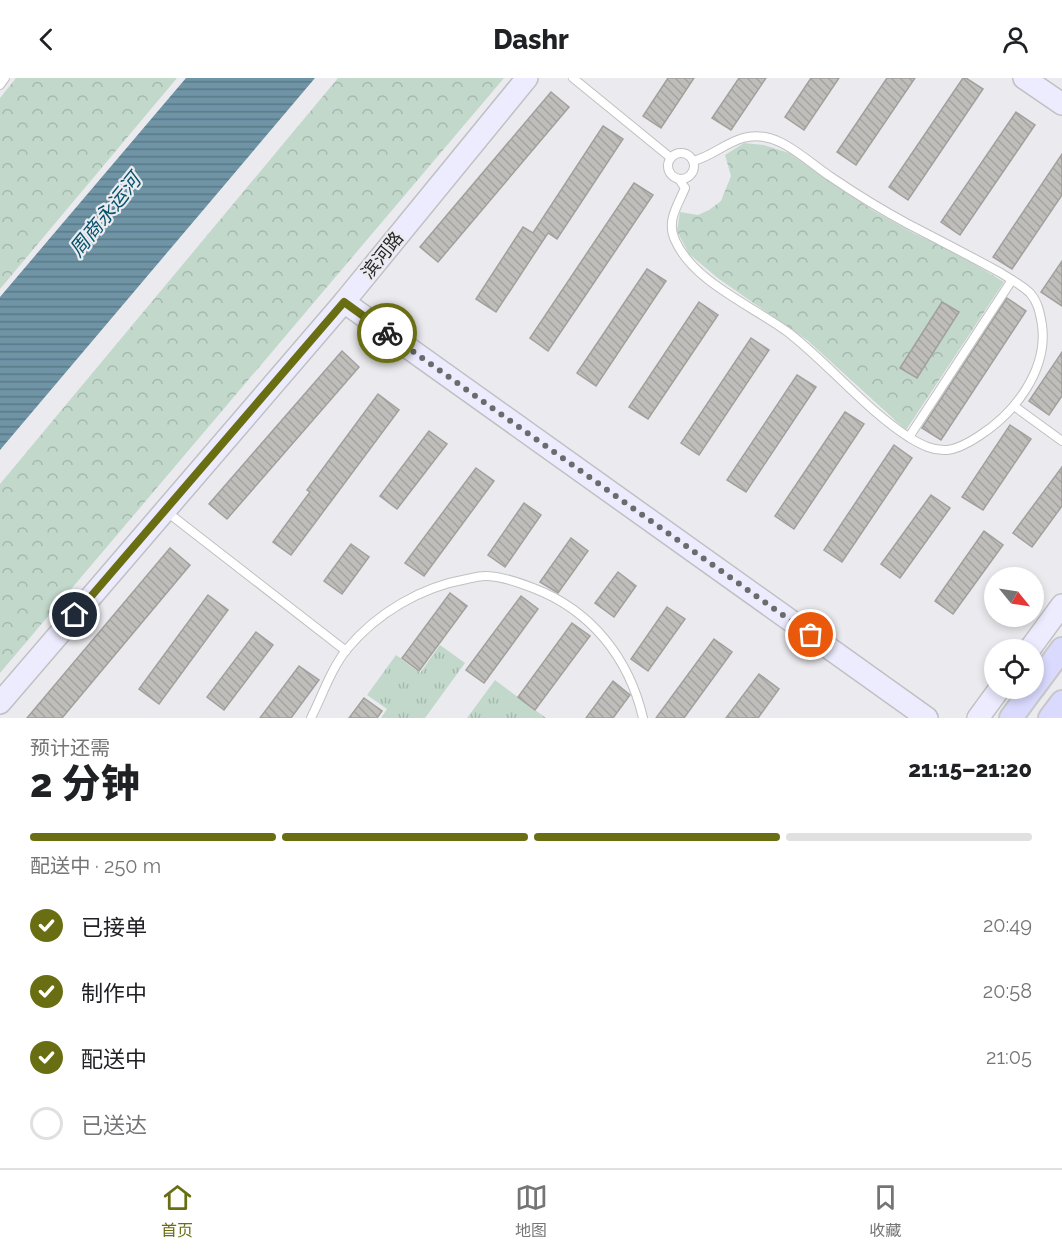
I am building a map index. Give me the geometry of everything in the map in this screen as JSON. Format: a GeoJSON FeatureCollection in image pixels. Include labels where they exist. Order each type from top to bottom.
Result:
{"type":"FeatureCollection","features":[{"type":"Feature","properties":{"kind":"main road"},"geometry":{"type":"LineString","coordinates":[[1044,673],[1062,649]]}},
{"type":"Feature","properties":{"kind":"main road"},"geometry":{"type":"LineString","coordinates":[[1011,718],[1025,699]]}},
{"type":"Feature","properties":{"kind":"main road"},"geometry":{"type":"LineString","coordinates":[[1050,718],[1062,702]]}},
{"type":"Feature","properties":{"kind":"street","name":"滨河路"},"geometry":{"type":"LineString","coordinates":[[0,703],[344,302],[527,78]]}},
{"type":"Feature","properties":{"kind":"street"},"geometry":{"type":"LineString","coordinates":[[1024,78],[1062,104]]}},
{"type":"Feature","properties":{"kind":"street"},"geometry":{"type":"LineString","coordinates":[[344,302],[927,718]]}},
{"type":"Feature","properties":{"kind":"street"},"geometry":{"type":"LineString","coordinates":[[1037,639],[1062,605]]}},
{"type":"Feature","properties":{"kind":"street"},"geometry":{"type":"LineString","coordinates":[[978,718],[992,699]]}},
{"type":"Feature","properties":{"kind":"lane"},"geometry":{"type":"LineString","coordinates":[[0,85],[6,78]]}},
{"type":"Feature","properties":{"kind":"lane"},"geometry":{"type":"LineString","coordinates":[[573,78],[671,158]]}},
{"type":"Feature","properties":{"kind":"lane"},"geometry":{"type":"LineString","coordinates":[[679,179],[685,188],[671,222],[674,238],[692,266],[789,333],[887,421],[909,437],[928,448],[948,450],[967,444],[991,429],[1014,406],[1033,376],[1042,350],[1040,308],[1029,292],[961,251],[891,215],[832,178],[802,155],[765,137],[744,138],[702,159],[693,161]]}},
{"type":"Feature","properties":{"kind":"lane"},"geometry":{"type":"LineString","coordinates":[[683,153],[693,161],[692,174],[686,178],[673,177],[669,171],[668,164],[676,154],[683,153]]}},
{"type":"Feature","properties":{"kind":"lane"},"geometry":{"type":"LineString","coordinates":[[909,437],[1012,280]]}},
{"type":"Feature","properties":{"kind":"lane"},"geometry":{"type":"LineString","coordinates":[[1014,406],[1062,441]]}},
{"type":"Feature","properties":{"kind":"lane"},"geometry":{"type":"LineString","coordinates":[[165,510],[346,651]]}},
{"type":"Feature","properties":{"kind":"lane"},"geometry":{"type":"LineString","coordinates":[[311,718],[346,651],[366,630],[414,595],[447,582],[484,576],[518,582],[550,594],[579,612],[603,636],[623,664],[638,695],[643,718]]}},
{"type":"Feature","properties":{"kind":"green space"},"geometry":{"type":"Polygon","coordinates":[[[16,78],[177,78],[0,289],[0,98],[16,78]]]}},
{"type":"Feature","properties":{"kind":"green space"},"geometry":{"type":"Polygon","coordinates":[[[338,78],[504,78],[0,673],[0,484],[338,78]]]}},
{"type":"Feature","properties":{"kind":"green space"},"geometry":{"type":"Polygon","coordinates":[[[744,143],[764,145],[789,153],[872,210],[917,235],[948,248],[1004,282],[906,430],[807,340],[719,279],[689,254],[677,231],[680,212],[698,215],[721,201],[731,176],[725,155],[744,143]]]}},
{"type":"Feature","properties":{"kind":"green space"},"geometry":{"type":"Polygon","coordinates":[[[440,645],[465,663],[425,718],[381,718],[387,709],[367,695],[396,655],[420,673],[440,645]]]}},
{"type":"Feature","properties":{"kind":"green space"},"geometry":{"type":"Polygon","coordinates":[[[495,680],[546,718],[467,718],[495,680]]]}},
{"type":"Feature","properties":{"kind":"water","name":"周商永运河"},"geometry":{"type":"Polygon","coordinates":[[[186,78],[315,78],[0,450],[0,297],[186,78]]]}},
{"type":"Feature","properties":{"kind":"building"},"geometry":{"type":"Polygon","coordinates":[[[668,78],[694,78],[661,128],[643,116],[668,78]]]}},
{"type":"Feature","properties":{"kind":"building"},"geometry":{"type":"Polygon","coordinates":[[[739,78],[766,78],[731,130],[712,118],[739,78]]]}},
{"type":"Feature","properties":{"kind":"building"},"geometry":{"type":"Polygon","coordinates":[[[811,78],[839,78],[804,130],[785,117],[811,78]]]}},
{"type":"Feature","properties":{"kind":"building"},"geometry":{"type":"Polygon","coordinates":[[[887,78],[915,78],[856,165],[837,152],[887,78]]]}},
{"type":"Feature","properties":{"kind":"building"},"geometry":{"type":"Polygon","coordinates":[[[963,78],[983,89],[908,200],[889,187],[963,78]]]}},
{"type":"Feature","properties":{"kind":"building"},"geometry":{"type":"Polygon","coordinates":[[[551,92],[569,107],[438,262],[420,247],[551,92]]]}},
{"type":"Feature","properties":{"kind":"building"},"geometry":{"type":"Polygon","coordinates":[[[1016,112],[1035,125],[960,235],[941,222],[1016,112]]]}},
{"type":"Feature","properties":{"kind":"building"},"geometry":{"type":"Polygon","coordinates":[[[603,126],[623,139],[557,239],[548,233],[496,312],[476,299],[523,227],[533,233],[603,126]]]}},
{"type":"Feature","properties":{"kind":"building"},"geometry":{"type":"Polygon","coordinates":[[[1062,154],[1062,195],[1012,269],[993,257],[1062,154]]]}},
{"type":"Feature","properties":{"kind":"building"},"geometry":{"type":"Polygon","coordinates":[[[634,183],[653,195],[548,351],[530,338],[634,183]]]}},
{"type":"Feature","properties":{"kind":"building"},"geometry":{"type":"Polygon","coordinates":[[[1062,261],[1062,306],[1041,292],[1062,261]]]}},
{"type":"Feature","properties":{"kind":"building"},"geometry":{"type":"Polygon","coordinates":[[[647,269],[666,281],[596,386],[577,373],[647,269]]]}},
{"type":"Feature","properties":{"kind":"building"},"geometry":{"type":"Polygon","coordinates":[[[1007,298],[1026,311],[941,440],[922,428],[1007,298]]]}},
{"type":"Feature","properties":{"kind":"building"},"geometry":{"type":"Polygon","coordinates":[[[699,302],[718,315],[648,419],[629,407],[699,302]]]}},
{"type":"Feature","properties":{"kind":"building"},"geometry":{"type":"Polygon","coordinates":[[[942,302],[959,312],[917,378],[900,368],[942,302]]]}},
{"type":"Feature","properties":{"kind":"building"},"geometry":{"type":"Polygon","coordinates":[[[751,338],[769,350],[699,455],[681,443],[751,338]]]}},
{"type":"Feature","properties":{"kind":"building"},"geometry":{"type":"Polygon","coordinates":[[[342,351],[359,367],[227,519],[209,504],[342,351]]]}},
{"type":"Feature","properties":{"kind":"building"},"geometry":{"type":"Polygon","coordinates":[[[1062,352],[1062,396],[1049,415],[1029,401],[1062,352]]]}},
{"type":"Feature","properties":{"kind":"building"},"geometry":{"type":"Polygon","coordinates":[[[797,375],[816,387],[746,492],[727,480],[797,375]]]}},
{"type":"Feature","properties":{"kind":"building"},"geometry":{"type":"Polygon","coordinates":[[[378,394],[399,410],[291,555],[273,542],[310,492],[307,490],[378,394]]]}},
{"type":"Feature","properties":{"kind":"building"},"geometry":{"type":"Polygon","coordinates":[[[845,412],[864,424],[794,529],[775,516],[845,412]]]}},
{"type":"Feature","properties":{"kind":"building"},"geometry":{"type":"Polygon","coordinates":[[[1010,425],[1031,439],[983,510],[962,497],[1010,425]]]}},
{"type":"Feature","properties":{"kind":"building"},"geometry":{"type":"Polygon","coordinates":[[[429,431],[447,444],[397,509],[380,496],[429,431]]]}},
{"type":"Feature","properties":{"kind":"building"},"geometry":{"type":"Polygon","coordinates":[[[894,445],[912,458],[842,562],[824,550],[894,445]]]}},
{"type":"Feature","properties":{"kind":"building"},"geometry":{"type":"Polygon","coordinates":[[[1062,467],[1062,506],[1032,547],[1013,533],[1062,467]]]}},
{"type":"Feature","properties":{"kind":"building"},"geometry":{"type":"Polygon","coordinates":[[[476,468],[494,481],[424,576],[405,563],[476,468]]]}},
{"type":"Feature","properties":{"kind":"building"},"geometry":{"type":"Polygon","coordinates":[[[931,495],[950,508],[900,578],[881,564],[931,495]]]}},
{"type":"Feature","properties":{"kind":"building"},"geometry":{"type":"Polygon","coordinates":[[[524,503],[541,515],[505,567],[488,555],[524,503]]]}},
{"type":"Feature","properties":{"kind":"building"},"geometry":{"type":"Polygon","coordinates":[[[984,531],[1003,545],[987,567],[984,567],[984,571],[953,614],[935,601],[984,531]]]}},
{"type":"Feature","properties":{"kind":"building"},"geometry":{"type":"Polygon","coordinates":[[[571,538],[588,551],[558,593],[540,582],[571,538]]]}},
{"type":"Feature","properties":{"kind":"building"},"geometry":{"type":"Polygon","coordinates":[[[351,544],[369,557],[342,594],[324,581],[351,544]]]}},
{"type":"Feature","properties":{"kind":"building"},"geometry":{"type":"Polygon","coordinates":[[[170,548],[190,565],[62,718],[27,718],[170,548]]]}},
{"type":"Feature","properties":{"kind":"building"},"geometry":{"type":"Polygon","coordinates":[[[618,572],[636,586],[614,617],[595,603],[618,572]]]}},
{"type":"Feature","properties":{"kind":"building"},"geometry":{"type":"Polygon","coordinates":[[[450,593],[467,606],[419,671],[402,658],[450,593]]]}},
{"type":"Feature","properties":{"kind":"building"},"geometry":{"type":"Polygon","coordinates":[[[208,595],[228,610],[159,704],[139,689],[208,595]]]}},
{"type":"Feature","properties":{"kind":"building"},"geometry":{"type":"Polygon","coordinates":[[[521,596],[538,609],[484,683],[466,670],[521,596]]]}},
{"type":"Feature","properties":{"kind":"building"},"geometry":{"type":"Polygon","coordinates":[[[667,607],[685,619],[648,671],[631,659],[667,607]]]}},
{"type":"Feature","properties":{"kind":"building"},"geometry":{"type":"Polygon","coordinates":[[[572,623],[590,636],[535,710],[518,697],[572,623]]]}},
{"type":"Feature","properties":{"kind":"building"},"geometry":{"type":"Polygon","coordinates":[[[256,632],[273,645],[224,710],[207,697],[256,632]]]}},
{"type":"Feature","properties":{"kind":"building"},"geometry":{"type":"Polygon","coordinates":[[[714,639],[732,652],[684,718],[656,718],[714,639]]]}},
{"type":"Feature","properties":{"kind":"building"},"geometry":{"type":"Polygon","coordinates":[[[299,666],[319,680],[291,718],[260,718],[299,666]]]}},
{"type":"Feature","properties":{"kind":"building"},"geometry":{"type":"Polygon","coordinates":[[[759,674],[779,689],[758,718],[726,718],[759,674]]]}},
{"type":"Feature","properties":{"kind":"building"},"geometry":{"type":"Polygon","coordinates":[[[613,681],[630,695],[613,718],[586,718],[613,681]]]}},
{"type":"Feature","properties":{"kind":"building"},"geometry":{"type":"Polygon","coordinates":[[[364,698],[382,711],[377,718],[349,718],[364,698]]]}},
{"type":"Feature","properties":{"kind":"way so far"},"geometry":{"type":"LineString","coordinates":[[387,333],[811,635]]}},
{"type":"Feature","properties":{"kind":"route"},"geometry":{"type":"LineString","coordinates":[[75,615],[344,302],[387,333]]}}]}
